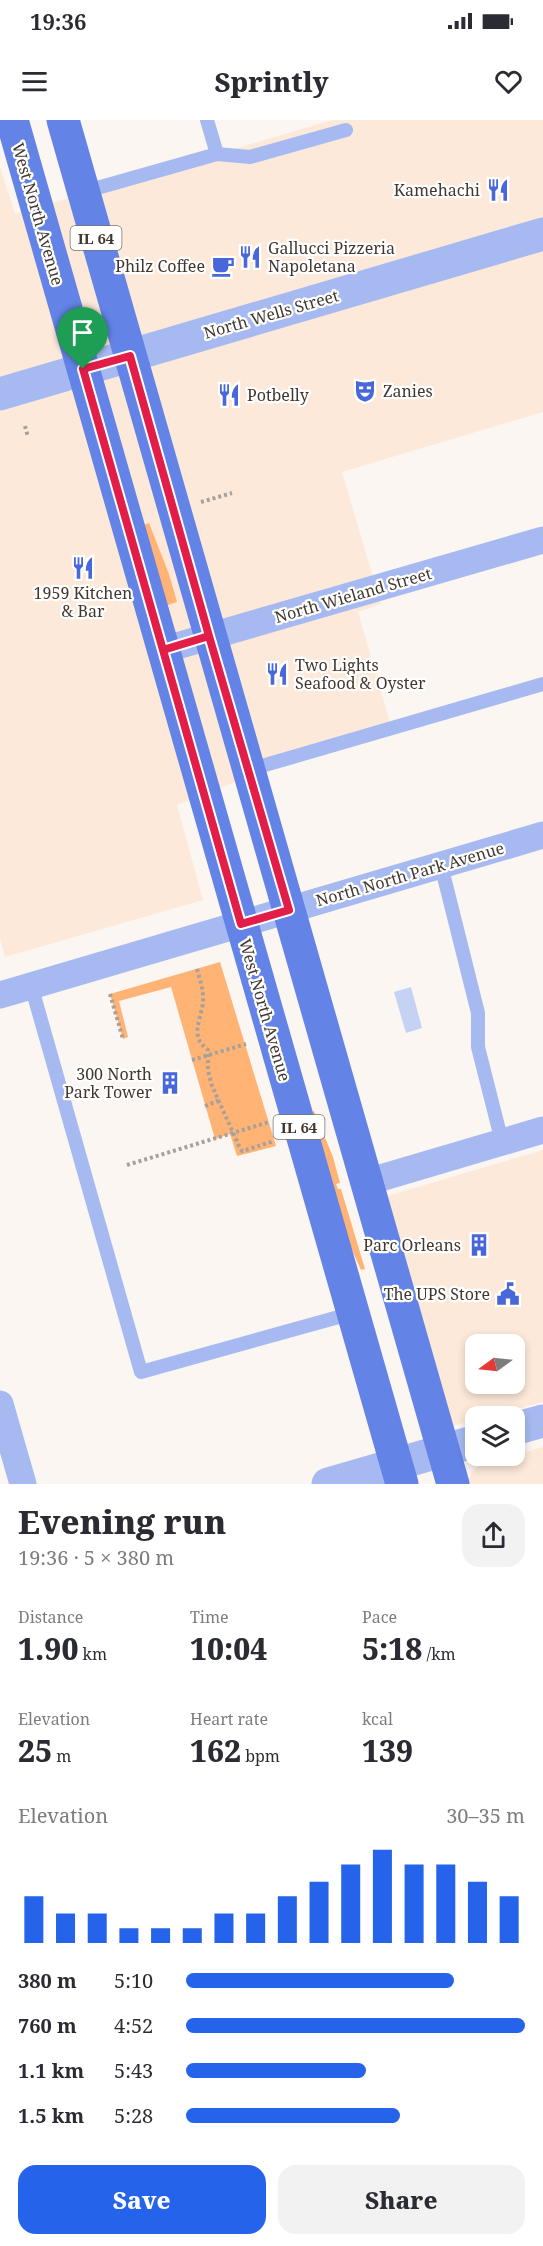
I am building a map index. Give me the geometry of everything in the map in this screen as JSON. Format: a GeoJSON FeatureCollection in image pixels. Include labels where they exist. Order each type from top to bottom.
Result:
{"type":"FeatureCollection","features":[{"type":"Feature","properties":{"kind":"main road","name":"West North Avenue"},"geometry":{"type":"LineString","coordinates":[[12,120],[399,1474]]}},
{"type":"Feature","properties":{"kind":"main road","name":"IL 64"},"geometry":{"type":"LineString","coordinates":[[63,120],[453,1484]]}},
{"type":"Feature","properties":{"kind":"street","name":"North Wells Street"},"geometry":{"type":"LineString","coordinates":[[0,394],[543,234]]}},
{"type":"Feature","properties":{"kind":"street","name":"North Wieland Street"},"geometry":{"type":"LineString","coordinates":[[163,650],[543,540]]}},
{"type":"Feature","properties":{"kind":"street","name":"North North Park Avenue"},"geometry":{"type":"LineString","coordinates":[[0,995],[543,835]]}},
{"type":"Feature","properties":{"kind":"street"},"geometry":{"type":"LineString","coordinates":[[367,1182],[543,1130]]}},
{"type":"Feature","properties":{"kind":"street"},"geometry":{"type":"LineString","coordinates":[[0,1404],[23,1484]]}},
{"type":"Feature","properties":{"kind":"street"},"geometry":{"type":"LineString","coordinates":[[525,1426],[543,1421]]}},
{"type":"Feature","properties":{"kind":"street"},"geometry":{"type":"LineString","coordinates":[[328,1484],[399,1474],[443,1450],[465,1444]]}},
{"type":"Feature","properties":{"kind":"lane"},"geometry":{"type":"LineString","coordinates":[[207,120],[217,154]]}},
{"type":"Feature","properties":{"kind":"lane"},"geometry":{"type":"LineString","coordinates":[[83,192],[217,154],[250,158],[346,130]]}},
{"type":"Feature","properties":{"kind":"lane"},"geometry":{"type":"LineString","coordinates":[[248,770],[543,684]]}},
{"type":"Feature","properties":{"kind":"lane"},"geometry":{"type":"LineString","coordinates":[[441,865],[478,1013],[478,1047],[502,1142]]}},
{"type":"Feature","properties":{"kind":"lane"},"geometry":{"type":"LineString","coordinates":[[31,985],[141,1372],[353,1312]]}},
{"type":"Feature","properties":{"kind":"path"},"geometry":{"type":"LineString","coordinates":[[25,426],[28,437]]}},
{"type":"Feature","properties":{"kind":"path"},"geometry":{"type":"LineString","coordinates":[[192,505],[232,493]]}},
{"type":"Feature","properties":{"kind":"path"},"geometry":{"type":"LineString","coordinates":[[197,969],[202,986],[203,1002],[196,1034],[209,1055],[208,1071],[229,1123],[242,1151],[274,1141]]}},
{"type":"Feature","properties":{"kind":"path"},"geometry":{"type":"LineString","coordinates":[[110,994],[123,1039]]}},
{"type":"Feature","properties":{"kind":"path"},"geometry":{"type":"LineString","coordinates":[[192,1060],[246,1044]]}},
{"type":"Feature","properties":{"kind":"path"},"geometry":{"type":"LineString","coordinates":[[205,1106],[220,1100]]}},
{"type":"Feature","properties":{"kind":"path"},"geometry":{"type":"LineString","coordinates":[[127,1165],[269,1122]]}},
{"type":"Feature","properties":{"kind":"path"},"geometry":{"type":"LineString","coordinates":[[219,1138],[229,1123]]}},
{"type":"Feature","properties":{"kind":"shaded area"},"geometry":{"type":"Polygon","coordinates":[[[332,120],[543,120],[543,412],[342,472],[381,604],[358,612],[393,733],[260,772],[177,805],[203,900],[5,957],[0,938],[0,167],[15,214],[332,120]]]}},
{"type":"Feature","properties":{"kind":"shaded area"},"geometry":{"type":"Polygon","coordinates":[[[149,523],[169,574],[177,602],[165,606],[144,525],[149,523]]]}},
{"type":"Feature","properties":{"kind":"shaded area"},"geometry":{"type":"Polygon","coordinates":[[[220,962],[276,1146],[237,1156],[230,1134],[215,1139],[171,987],[119,1001],[128,1037],[123,1039],[110,994],[220,962]]]}},
{"type":"Feature","properties":{"kind":"shaded area"},"geometry":{"type":"Polygon","coordinates":[[[314,1111],[333,1157],[340,1183],[336,1184],[338,1189],[341,1189],[365,1269],[361,1270],[341,1225],[309,1113],[314,1111]]]}},
{"type":"Feature","properties":{"kind":"shaded area","name":"Parc Orleans"},"geometry":{"type":"Polygon","coordinates":[[[543,1150],[543,1402],[525,1407],[465,1406],[465,1423],[449,1427],[384,1197],[543,1150]]]}},
{"type":"Feature","properties":{"kind":"shaded area"},"geometry":{"type":"Polygon","coordinates":[[[543,1447],[543,1484],[468,1484],[471,1473],[477,1467],[525,1466],[525,1452],[543,1447]]]}},
{"type":"Feature","properties":{"kind":"water"},"geometry":{"type":"Polygon","coordinates":[[[411,987],[422,1028],[406,1033],[394,992],[411,987]]]}},
{"type":"Feature","properties":{"kind":"place","name":"Kamehachi"},"geometry":{"type":"Point","coordinates":[498,190]}},
{"type":"Feature","properties":{"kind":"place","name":"Gallucci Pizzeria Napoletana"},"geometry":{"type":"Point","coordinates":[250,257]}},
{"type":"Feature","properties":{"kind":"place","name":"Philz Coffee"},"geometry":{"type":"Point","coordinates":[223,266]}},
{"type":"Feature","properties":{"kind":"place","name":"Zanies"},"geometry":{"type":"Point","coordinates":[365,391]}},
{"type":"Feature","properties":{"kind":"place","name":"Potbelly"},"geometry":{"type":"Point","coordinates":[229,395]}},
{"type":"Feature","properties":{"kind":"place","name":"1959 Kitchen & Bar"},"geometry":{"type":"Point","coordinates":[83,568]}},
{"type":"Feature","properties":{"kind":"place","name":"Two Lights Seafood & Oyster"},"geometry":{"type":"Point","coordinates":[277,674]}},
{"type":"Feature","properties":{"kind":"place","name":"300 North Park Tower"},"geometry":{"type":"Point","coordinates":[170,1083]}},
{"type":"Feature","properties":{"kind":"place","name":"Parc Orleans"},"geometry":{"type":"Point","coordinates":[479,1245]}},
{"type":"Feature","properties":{"kind":"place","name":"The UPS Store"},"geometry":{"type":"Point","coordinates":[508,1294]}},
{"type":"Feature","properties":{"kind":"route"},"geometry":{"type":"LineString","coordinates":[[83,369],[130,356],[209,636],[163,650],[241,924],[289,910],[209,636],[163,650],[83,369]]}}]}
